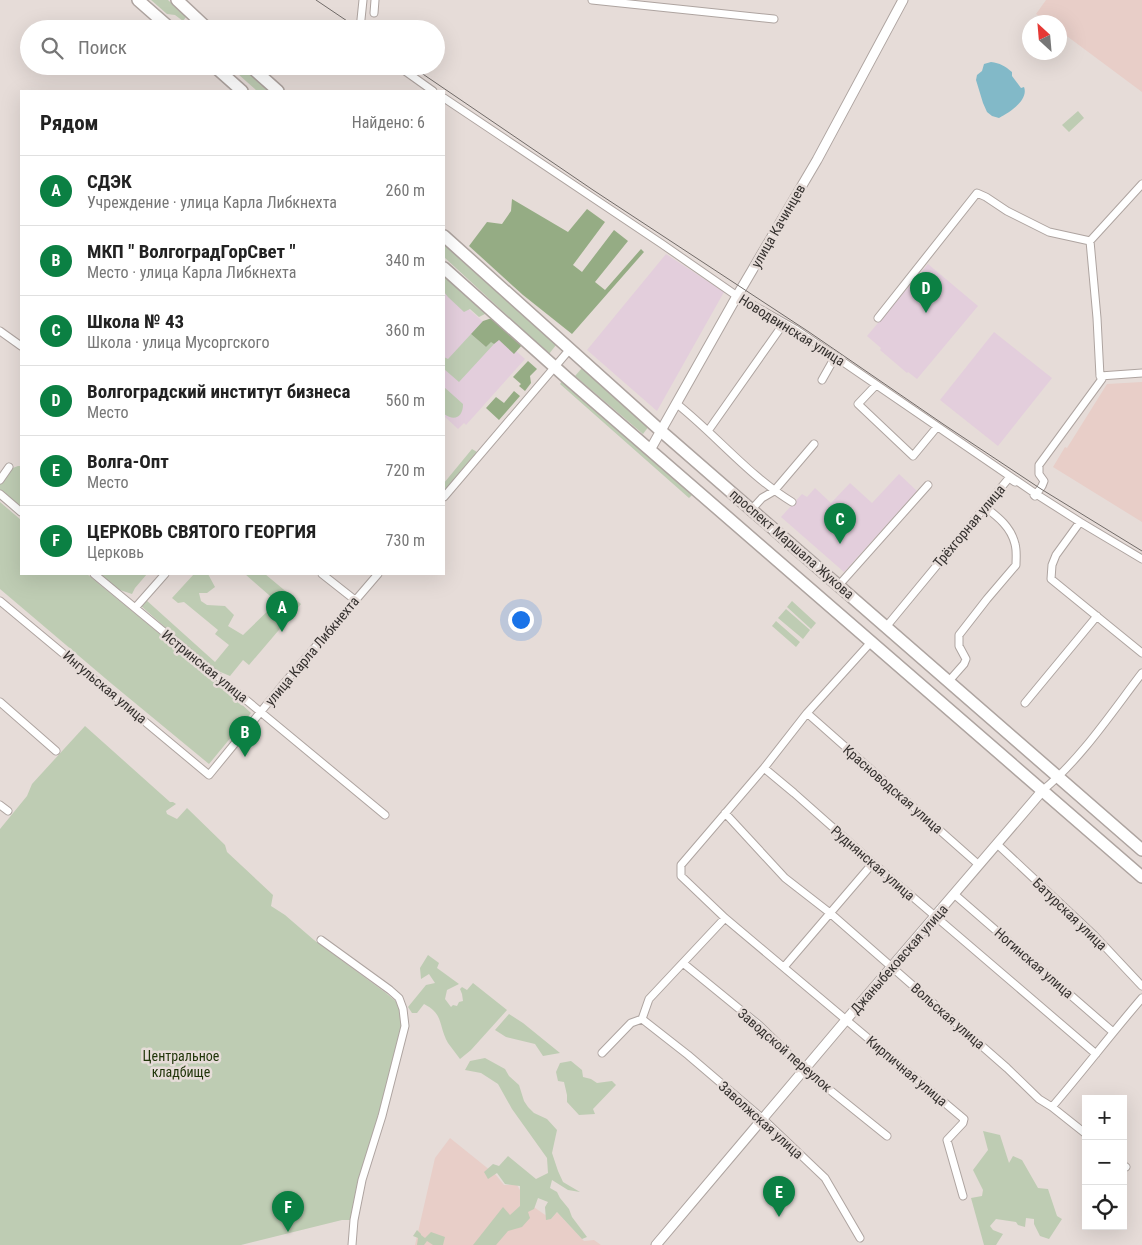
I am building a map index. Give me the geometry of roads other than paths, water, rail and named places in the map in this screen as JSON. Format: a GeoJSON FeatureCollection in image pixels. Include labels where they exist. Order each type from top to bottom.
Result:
{"type":"FeatureCollection","features":[{"type":"Feature","properties":{"kind":"highway"},"geometry":{"type":"LineString","coordinates":[[138,0],[161,20]]}},
{"type":"Feature","properties":{"kind":"highway"},"geometry":{"type":"LineString","coordinates":[[177,0],[198,20]]}},
{"type":"Feature","properties":{"kind":"highway"},"geometry":{"type":"LineString","coordinates":[[224,75],[241,90]]}},
{"type":"Feature","properties":{"kind":"highway"},"geometry":{"type":"LineString","coordinates":[[260,75],[277,90]]}},
{"type":"Feature","properties":{"kind":"highway","name":"проспект Маршала Жукова"},"geometry":{"type":"LineString","coordinates":[[445,237],[661,431],[1142,850]]}},
{"type":"Feature","properties":{"kind":"highway","name":"проспект Маршала Жукова"},"geometry":{"type":"LineString","coordinates":[[445,269],[650,450],[1142,877]]}},
{"type":"Feature","properties":{"kind":"main road","name":"улица Качинцев"},"geometry":{"type":"LineString","coordinates":[[650,450],[817,160],[903,0]]}},
{"type":"Feature","properties":{"kind":"main road","name":"Джаныбековская улица"},"geometry":{"type":"LineString","coordinates":[[656,1245],[1043,790]]}},
{"type":"Feature","properties":{"kind":"street"},"geometry":{"type":"LineString","coordinates":[[361,20],[363,0]]}},
{"type":"Feature","properties":{"kind":"street"},"geometry":{"type":"LineString","coordinates":[[374,13],[375,0]]}},
{"type":"Feature","properties":{"kind":"street"},"geometry":{"type":"LineString","coordinates":[[592,0],[774,19]]}},
{"type":"Feature","properties":{"kind":"street"},"geometry":{"type":"LineString","coordinates":[[411,75],[432,90]]}},
{"type":"Feature","properties":{"kind":"street","name":"Новодвинская улица"},"geometry":{"type":"LineString","coordinates":[[445,99],[738,296],[784,323],[835,357],[1036,494],[1142,559]]}},
{"type":"Feature","properties":{"kind":"street"},"geometry":{"type":"LineString","coordinates":[[1036,494],[1044,481],[1039,474],[1039,465],[1102,379],[1100,376],[1090,241],[1142,184]]}},
{"type":"Feature","properties":{"kind":"street"},"geometry":{"type":"LineString","coordinates":[[878,318],[977,193],[1007,212],[1049,232],[1090,241]]}},
{"type":"Feature","properties":{"kind":"street"},"geometry":{"type":"LineString","coordinates":[[708,431],[784,323]]}},
{"type":"Feature","properties":{"kind":"street"},"geometry":{"type":"LineString","coordinates":[[0,331],[20,345]]}},
{"type":"Feature","properties":{"kind":"street"},"geometry":{"type":"LineString","coordinates":[[445,496],[570,348]]}},
{"type":"Feature","properties":{"kind":"street"},"geometry":{"type":"LineString","coordinates":[[822,380],[835,357]]}},
{"type":"Feature","properties":{"kind":"street"},"geometry":{"type":"LineString","coordinates":[[1100,376],[1142,373]]}},
{"type":"Feature","properties":{"kind":"street"},"geometry":{"type":"LineString","coordinates":[[876,385],[858,404],[913,456],[937,427]]}},
{"type":"Feature","properties":{"kind":"street"},"geometry":{"type":"LineString","coordinates":[[677,404],[774,491],[792,502]]}},
{"type":"Feature","properties":{"kind":"street"},"geometry":{"type":"LineString","coordinates":[[752,509],[762,498],[774,491],[814,444]]}},
{"type":"Feature","properties":{"kind":"street"},"geometry":{"type":"LineString","coordinates":[[0,480],[9,468]]}},
{"type":"Feature","properties":{"kind":"street","name":"Трёхгорная улица"},"geometry":{"type":"LineString","coordinates":[[886,627],[1009,478],[1035,496],[1036,494]]}},
{"type":"Feature","properties":{"kind":"street"},"geometry":{"type":"LineString","coordinates":[[839,585],[928,485]]}},
{"type":"Feature","properties":{"kind":"street"},"geometry":{"type":"LineString","coordinates":[[0,494],[20,511]]}},
{"type":"Feature","properties":{"kind":"street"},"geometry":{"type":"LineString","coordinates":[[949,681],[966,659],[959,646],[959,635],[987,598],[1016,565],[1016,546],[1010,532],[1001,519],[984,506]]}},
{"type":"Feature","properties":{"kind":"street"},"geometry":{"type":"LineString","coordinates":[[1080,522],[1056,555],[1052,565],[1051,579],[1142,653]]}},
{"type":"Feature","properties":{"kind":"street","name":"Истринская улица"},"geometry":{"type":"LineString","coordinates":[[95,575],[385,815]]}},
{"type":"Feature","properties":{"kind":"street"},"geometry":{"type":"LineString","coordinates":[[134,608],[164,575]]}},
{"type":"Feature","properties":{"kind":"street"},"geometry":{"type":"LineString","coordinates":[[323,575],[355,600]]}},
{"type":"Feature","properties":{"kind":"street","name":"улица Карла Либкнехта"},"geometry":{"type":"LineString","coordinates":[[209,775],[281,687],[377,575]]}},
{"type":"Feature","properties":{"kind":"street","name":"Ингульская улица"},"geometry":{"type":"LineString","coordinates":[[0,601],[209,775]]}},
{"type":"Feature","properties":{"kind":"street"},"geometry":{"type":"LineString","coordinates":[[1025,703],[1097,616]]}},
{"type":"Feature","properties":{"kind":"street"},"geometry":{"type":"LineString","coordinates":[[725,813],[764,768],[807,713],[872,641]]}},
{"type":"Feature","properties":{"kind":"street","name":"Джаныбековская улица"},"geometry":{"type":"LineString","coordinates":[[1043,790],[1080,753],[1142,673]]}},
{"type":"Feature","properties":{"kind":"street"},"geometry":{"type":"LineString","coordinates":[[0,702],[56,751]]}},
{"type":"Feature","properties":{"kind":"street","name":"Красноводская улица"},"geometry":{"type":"LineString","coordinates":[[807,713],[979,865]]}},
{"type":"Feature","properties":{"kind":"street","name":"Руднянская улица"},"geometry":{"type":"LineString","coordinates":[[764,768],[1096,1054]]}},
{"type":"Feature","properties":{"kind":"street"},"geometry":{"type":"LineString","coordinates":[[0,805],[8,811]]}},
{"type":"Feature","properties":{"kind":"street","name":"Кирпичная улица"},"geometry":{"type":"LineString","coordinates":[[725,813],[681,864],[681,876],[725,918],[964,1119],[963,1123],[946,1140],[963,1196]]}},
{"type":"Feature","properties":{"kind":"street","name":"Вольская улица"},"geometry":{"type":"LineString","coordinates":[[725,813],[785,878],[830,913],[1007,1068],[1039,1099],[1082,1131]]}},
{"type":"Feature","properties":{"kind":"street","name":"Батурская улица"},"geometry":{"type":"LineString","coordinates":[[996,844],[1094,935],[1142,986]]}},
{"type":"Feature","properties":{"kind":"street"},"geometry":{"type":"LineString","coordinates":[[784,967],[873,863]]}},
{"type":"Feature","properties":{"kind":"street","name":"Ногинская улица"},"geometry":{"type":"LineString","coordinates":[[954,894],[1113,1032]]}},
{"type":"Feature","properties":{"kind":"street"},"geometry":{"type":"LineString","coordinates":[[602,1053],[631,1023],[642,1019],[649,999],[725,918]]}},
{"type":"Feature","properties":{"kind":"street"},"geometry":{"type":"LineString","coordinates":[[321,940],[390,990],[399,998],[404,1009],[404,1026],[382,1116],[362,1180],[354,1220],[352,1245]]}},
{"type":"Feature","properties":{"kind":"street","name":"Заводской переулок"},"geometry":{"type":"LineString","coordinates":[[683,963],[759,1025],[805,1070],[887,1136]]}},
{"type":"Feature","properties":{"kind":"street"},"geometry":{"type":"LineString","coordinates":[[1052,1107],[1142,998]]}},
{"type":"Feature","properties":{"kind":"street","name":"Заволжская улица"},"geometry":{"type":"LineString","coordinates":[[642,1019],[688,1055],[763,1119],[824,1178],[860,1238]]}},
{"type":"Feature","properties":{"kind":"water"},"geometry":{"type":"Polygon","coordinates":[[[991,62],[1002,65],[1012,72],[1012,76],[1021,88],[1024,87],[1025,92],[1024,97],[1017,106],[999,118],[987,112],[976,80],[984,64],[991,62]]]}},
{"type":"Feature","properties":{"kind":"tram line"},"geometry":{"type":"LineString","coordinates":[[316,0],[346,20]]}},
{"type":"Feature","properties":{"kind":"tram line"},"geometry":{"type":"LineString","coordinates":[[424,75],[1041,489],[1142,551]]}},
{"type":"Feature","properties":{"kind":"place","name":"Волгоградский институт бизнеса"},"geometry":{"type":"Point","coordinates":[926,313]}},
{"type":"Feature","properties":{"kind":"place","name":"Школа № 43"},"geometry":{"type":"Point","coordinates":[840,544]}},
{"type":"Feature","properties":{"kind":"place","name":"СДЭК"},"geometry":{"type":"Point","coordinates":[282,632]}},
{"type":"Feature","properties":{"kind":"place","name":"МКП \" ВолгоградГорСвет \""},"geometry":{"type":"Point","coordinates":[245,757]}},
{"type":"Feature","properties":{"kind":"place","name":"Волга-Опт"},"geometry":{"type":"Point","coordinates":[779,1217]}},
{"type":"Feature","properties":{"kind":"place","name":"ЦЕРКОВЬ СВЯТОГО ГЕОРГИЯ"},"geometry":{"type":"Point","coordinates":[288,1232]}},
{"type":"Feature","properties":{"kind":"park label","name":"Центральное кладбище"},"geometry":{"type":"Point","coordinates":[181,1064]}}]}
